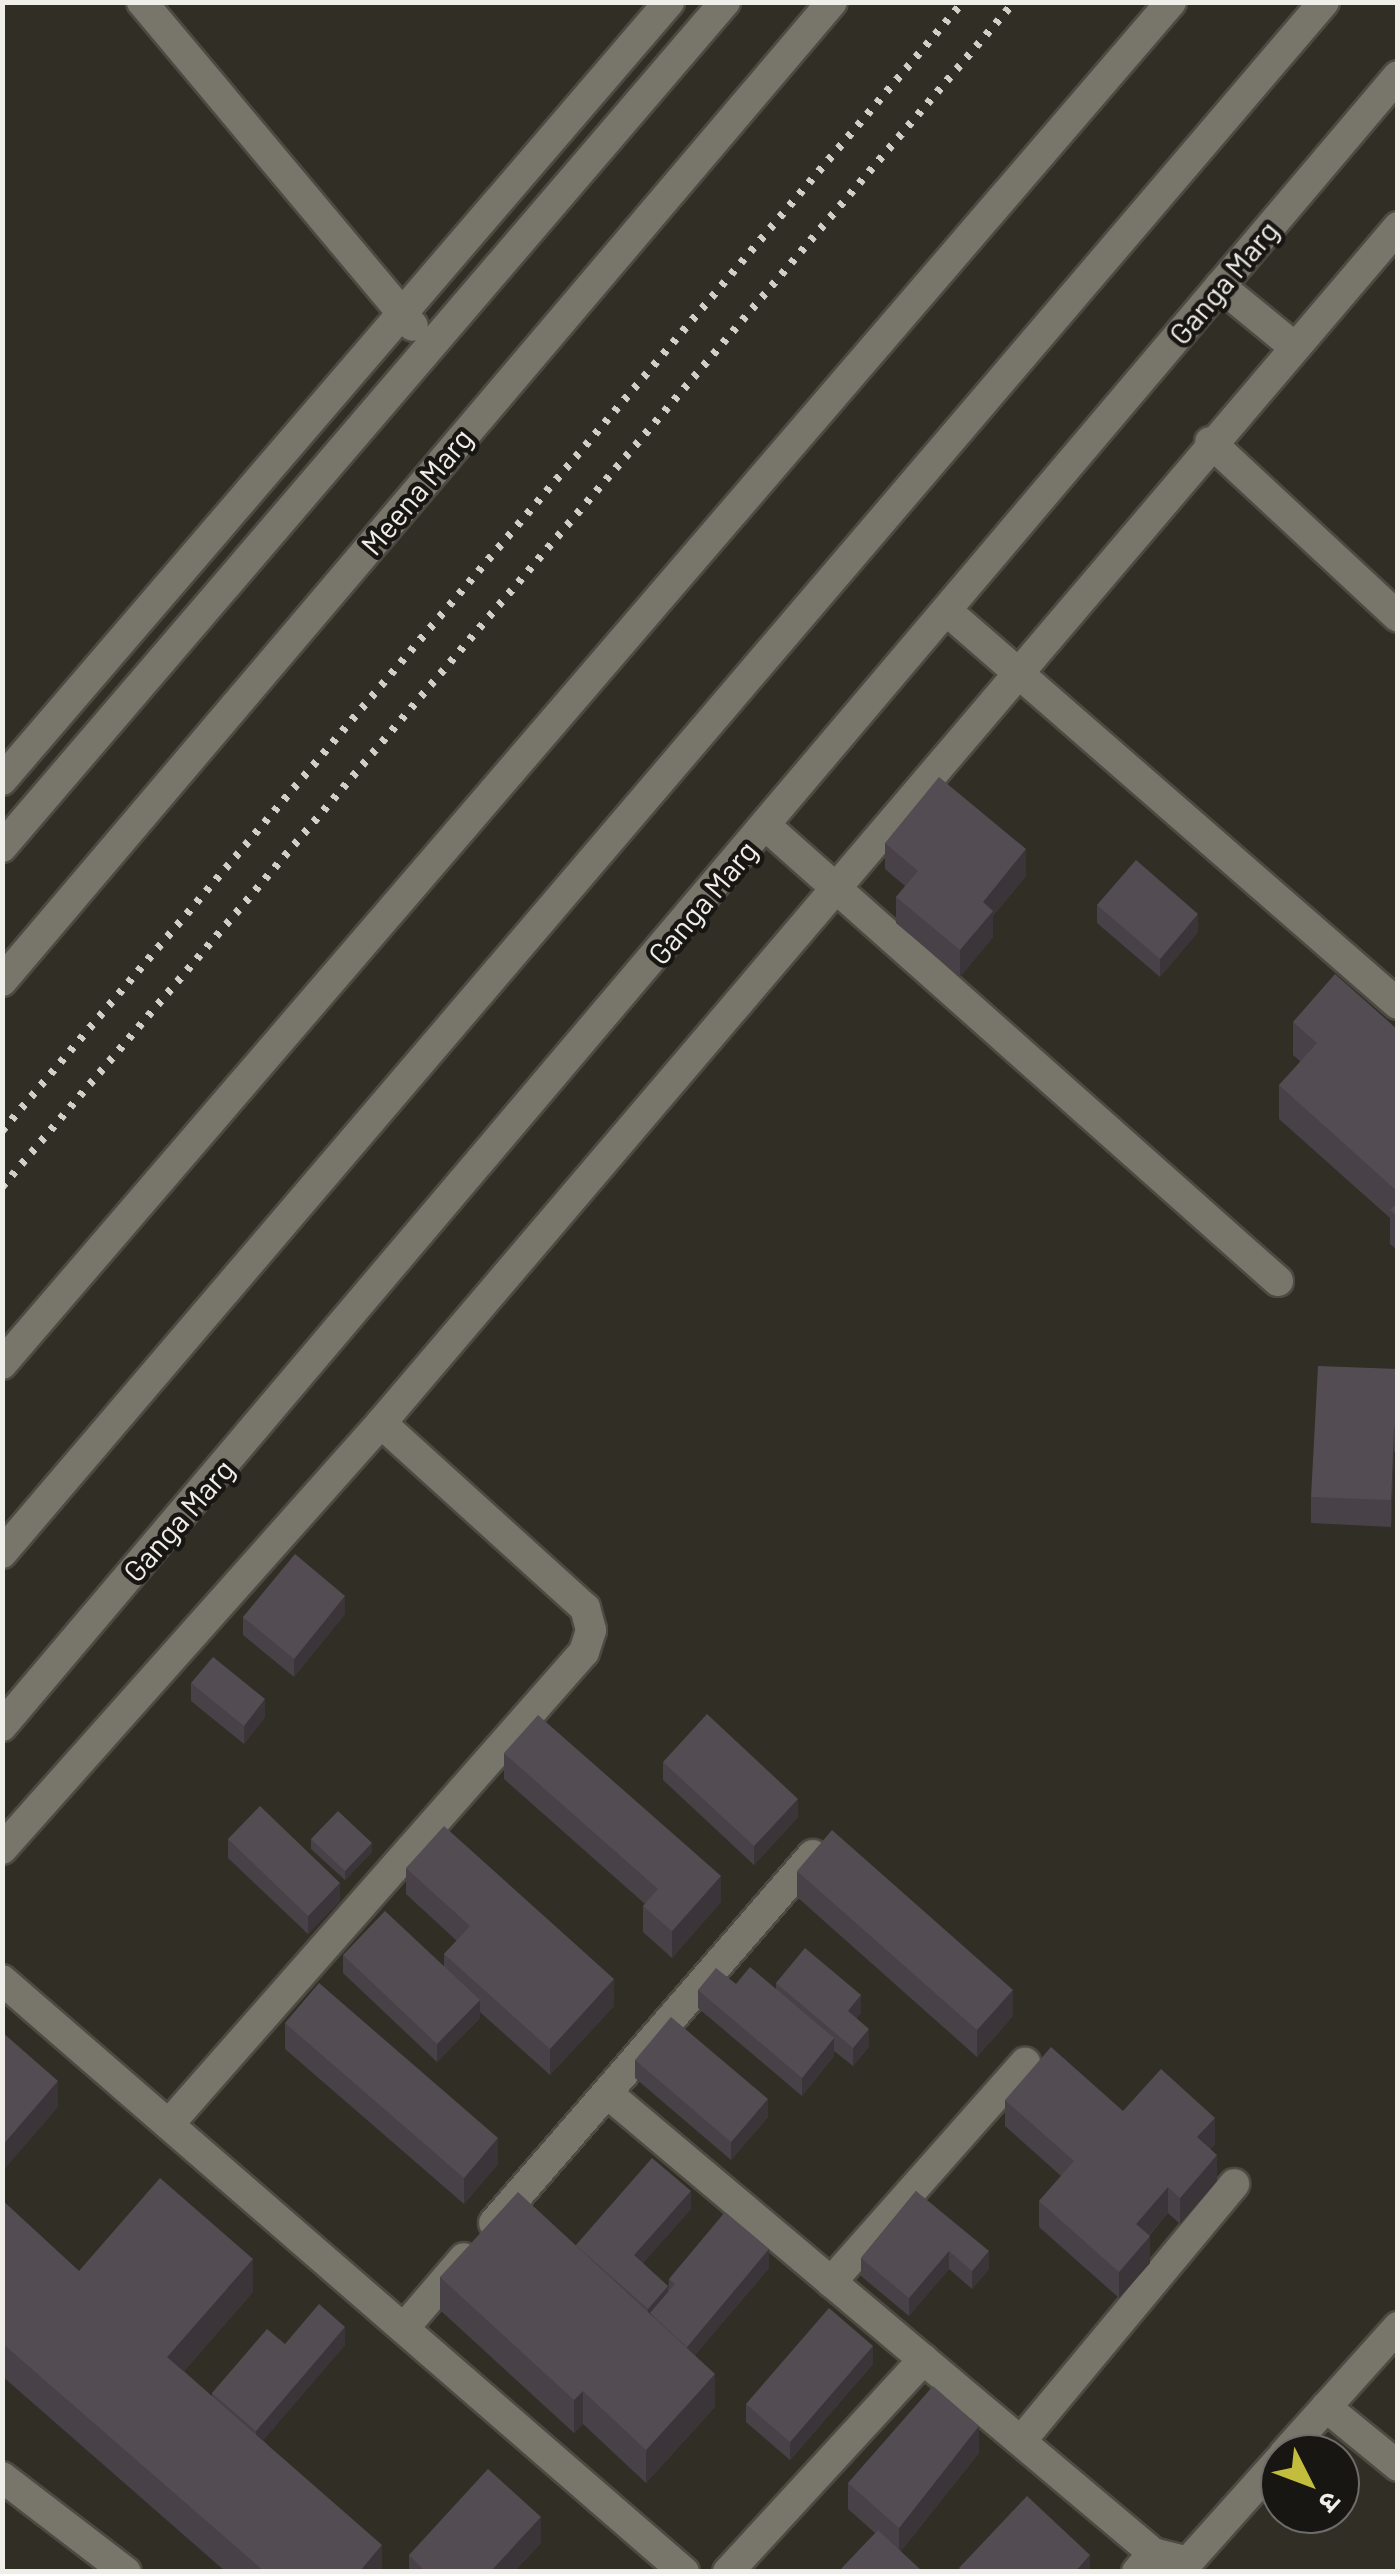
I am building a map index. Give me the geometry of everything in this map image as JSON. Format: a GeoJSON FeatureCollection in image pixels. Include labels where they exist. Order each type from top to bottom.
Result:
{"type":"FeatureCollection","features":[{"type":"Feature","properties":{"kind":"street"},"geometry":{"type":"LineString","coordinates":[[142,2],[430,346]]}},
{"type":"Feature","properties":{"kind":"street"},"geometry":{"type":"LineString","coordinates":[[2,780],[669,2]]}},
{"type":"Feature","properties":{"kind":"street"},"geometry":{"type":"LineString","coordinates":[[2,846],[725,2]]}},
{"type":"Feature","properties":{"kind":"street","name":"Meena Marg"},"geometry":{"type":"LineString","coordinates":[[2,981],[832,2]]}},
{"type":"Feature","properties":{"kind":"street"},"geometry":{"type":"LineString","coordinates":[[2,1364],[1171,2]]}},
{"type":"Feature","properties":{"kind":"street"},"geometry":{"type":"LineString","coordinates":[[2,1553],[1324,2]]}},
{"type":"Feature","properties":{"kind":"street","name":"Ganga Marg"},"geometry":{"type":"LineString","coordinates":[[2,1726],[1398,76]]}},
{"type":"Feature","properties":{"kind":"street"},"geometry":{"type":"LineString","coordinates":[[2,1849],[382,1423],[1015,670],[1398,227]]}},
{"type":"Feature","properties":{"kind":"street"},"geometry":{"type":"LineString","coordinates":[[1220,286],[1293,346]]}},
{"type":"Feature","properties":{"kind":"street"},"geometry":{"type":"LineString","coordinates":[[1210,442],[1398,617]]}},
{"type":"Feature","properties":{"kind":"street"},"geometry":{"type":"LineString","coordinates":[[947,610],[1398,1004]]}},
{"type":"Feature","properties":{"kind":"street"},"geometry":{"type":"LineString","coordinates":[[766,826],[1278,1281]]}},
{"type":"Feature","properties":{"kind":"street"},"geometry":{"type":"LineString","coordinates":[[168,2124],[584,1652],[591,1630],[585,1608],[382,1423]]}},
{"type":"Feature","properties":{"kind":"street"},"geometry":{"type":"LineString","coordinates":[[404,2328],[813,1855]]}},
{"type":"Feature","properties":{"kind":"street"},"geometry":{"type":"LineString","coordinates":[[2,1980],[684,2572]]}},
{"type":"Feature","properties":{"kind":"street"},"geometry":{"type":"LineString","coordinates":[[832,2282],[1025,2064]]}},
{"type":"Feature","properties":{"kind":"street"},"geometry":{"type":"LineString","coordinates":[[607,2093],[1022,2441],[1145,2562],[1188,2562],[1260,2481]]}},
{"type":"Feature","properties":{"kind":"street"},"geometry":{"type":"LineString","coordinates":[[1022,2441],[1234,2184]]}},
{"type":"Feature","properties":{"kind":"street"},"geometry":{"type":"LineString","coordinates":[[1302,2434],[1398,2327]]}},
{"type":"Feature","properties":{"kind":"street"},"geometry":{"type":"LineString","coordinates":[[728,2572],[924,2360]]}},
{"type":"Feature","properties":{"kind":"street"},"geometry":{"type":"LineString","coordinates":[[1326,2407],[1398,2466]]}},
{"type":"Feature","properties":{"kind":"street"},"geometry":{"type":"LineString","coordinates":[[2,2477],[126,2572]]}},
{"type":"Feature","properties":{"kind":"building"},"geometry":{"type":"Polygon","coordinates":[[[939,777],[1026,849],[983,902],[993,911],[960,950],[896,897],[918,871],[885,843],[939,777]]]}},
{"type":"Feature","properties":{"kind":"building"},"geometry":{"type":"Polygon","coordinates":[[[1136,860],[1198,914],[1160,959],[1097,905],[1136,860]]]}},
{"type":"Feature","properties":{"kind":"building"},"geometry":{"type":"Polygon","coordinates":[[[1335,974],[1398,1030],[1398,1192],[1279,1085],[1317,1043],[1293,1022],[1335,974]]]}},
{"type":"Feature","properties":{"kind":"building"},"geometry":{"type":"Polygon","coordinates":[[[1318,1366],[1398,1369],[1398,1426],[1394,1426],[1391,1500],[1311,1497],[1318,1366]]]}},
{"type":"Feature","properties":{"kind":"building"},"geometry":{"type":"Polygon","coordinates":[[[295,1554],[345,1596],[294,1659],[243,1617],[295,1554]]]}},
{"type":"Feature","properties":{"kind":"building"},"geometry":{"type":"Polygon","coordinates":[[[213,1657],[265,1699],[244,1726],[191,1683],[213,1657]]]}},
{"type":"Feature","properties":{"kind":"building"},"geometry":{"type":"Polygon","coordinates":[[[707,1714],[798,1799],[754,1846],[663,1762],[707,1714]]]}},
{"type":"Feature","properties":{"kind":"building"},"geometry":{"type":"Polygon","coordinates":[[[538,1715],[721,1876],[672,1931],[643,1906],[658,1889],[504,1753],[538,1715]]]}},
{"type":"Feature","properties":{"kind":"building"},"geometry":{"type":"Polygon","coordinates":[[[260,1806],[340,1883],[308,1916],[228,1839],[260,1806]]]}},
{"type":"Feature","properties":{"kind":"building"},"geometry":{"type":"Polygon","coordinates":[[[338,1811],[372,1843],[345,1871],[311,1839],[338,1811]]]}},
{"type":"Feature","properties":{"kind":"building"},"geometry":{"type":"Polygon","coordinates":[[[444,1826],[614,1979],[550,2049],[444,1954],[470,1926],[406,1868],[444,1826]]]}},
{"type":"Feature","properties":{"kind":"building"},"geometry":{"type":"Polygon","coordinates":[[[832,1830],[1013,1990],[977,2030],[797,1871],[832,1830]]]}},
{"type":"Feature","properties":{"kind":"building"},"geometry":{"type":"Polygon","coordinates":[[[385,1911],[480,2000],[437,2044],[343,1955],[385,1911]]]}},
{"type":"Feature","properties":{"kind":"building"},"geometry":{"type":"Polygon","coordinates":[[[805,1948],[861,1995],[848,2011],[869,2029],[853,2048],[776,1983],[805,1948]]]}},
{"type":"Feature","properties":{"kind":"building"},"geometry":{"type":"Polygon","coordinates":[[[750,1967],[834,2038],[802,2078],[698,1990],[716,1968],[736,1984],[750,1967]]]}},
{"type":"Feature","properties":{"kind":"building"},"geometry":{"type":"Polygon","coordinates":[[[319,1983],[498,2138],[464,2178],[285,2023],[319,1983]]]}},
{"type":"Feature","properties":{"kind":"building"},"geometry":{"type":"Polygon","coordinates":[[[671,2017],[768,2099],[731,2142],[635,2060],[671,2017]]]}},
{"type":"Feature","properties":{"kind":"building"},"geometry":{"type":"Polygon","coordinates":[[[2,2032],[58,2081],[2,2146],[2,2032]]]}},
{"type":"Feature","properties":{"kind":"building"},"geometry":{"type":"Polygon","coordinates":[[[1051,2047],[1123,2111],[1161,2069],[1215,2118],[1197,2137],[1217,2155],[1180,2198],[1168,2187],[1136,2224],[1150,2236],[1119,2272],[1039,2201],[1074,2161],[1005,2100],[1051,2047]]]}},
{"type":"Feature","properties":{"kind":"building"},"geometry":{"type":"Polygon","coordinates":[[[652,2158],[691,2191],[634,2255],[668,2286],[648,2309],[576,2245],[652,2158]]]}},
{"type":"Feature","properties":{"kind":"building"},"geometry":{"type":"Polygon","coordinates":[[[160,2178],[253,2259],[167,2357],[382,2545],[359,2572],[265,2572],[2,2343],[2,2200],[79,2271],[160,2178]]]}},
{"type":"Feature","properties":{"kind":"building"},"geometry":{"type":"Polygon","coordinates":[[[916,2191],[989,2251],[972,2271],[949,2251],[909,2298],[861,2258],[916,2191]]]}},
{"type":"Feature","properties":{"kind":"building"},"geometry":{"type":"Polygon","coordinates":[[[518,2192],[715,2374],[646,2450],[583,2391],[574,2400],[440,2277],[518,2192]]]}},
{"type":"Feature","properties":{"kind":"building"},"geometry":{"type":"Polygon","coordinates":[[[725,2212],[769,2249],[687,2347],[650,2313],[675,2284],[669,2279],[725,2212]]]}},
{"type":"Feature","properties":{"kind":"building"},"geometry":{"type":"Polygon","coordinates":[[[319,2304],[345,2327],[256,2431],[212,2393],[267,2329],[285,2344],[319,2304]]]}},
{"type":"Feature","properties":{"kind":"building"},"geometry":{"type":"Polygon","coordinates":[[[829,2308],[873,2346],[790,2442],[746,2404],[829,2308]]]}},
{"type":"Feature","properties":{"kind":"building"},"geometry":{"type":"Polygon","coordinates":[[[933,2386],[979,2426],[899,2528],[848,2483],[933,2386]]]}},
{"type":"Feature","properties":{"kind":"building"},"geometry":{"type":"Polygon","coordinates":[[[488,2469],[541,2517],[490,2572],[426,2572],[409,2555],[488,2469]]]}},
{"type":"Feature","properties":{"kind":"building"},"geometry":{"type":"Polygon","coordinates":[[[1027,2496],[1090,2555],[1075,2572],[963,2572],[959,2568],[1027,2496]]]}},
{"type":"Feature","properties":{"kind":"building"},"geometry":{"type":"Polygon","coordinates":[[[878,2530],[922,2571],[838,2572],[878,2530]]]}},
{"type":"Feature","properties":{"kind":"railway"},"geometry":{"type":"LineString","coordinates":[[2,1131],[963,2]]}},
{"type":"Feature","properties":{"kind":"railway"},"geometry":{"type":"LineString","coordinates":[[2,1187],[1014,2]]}}]}
